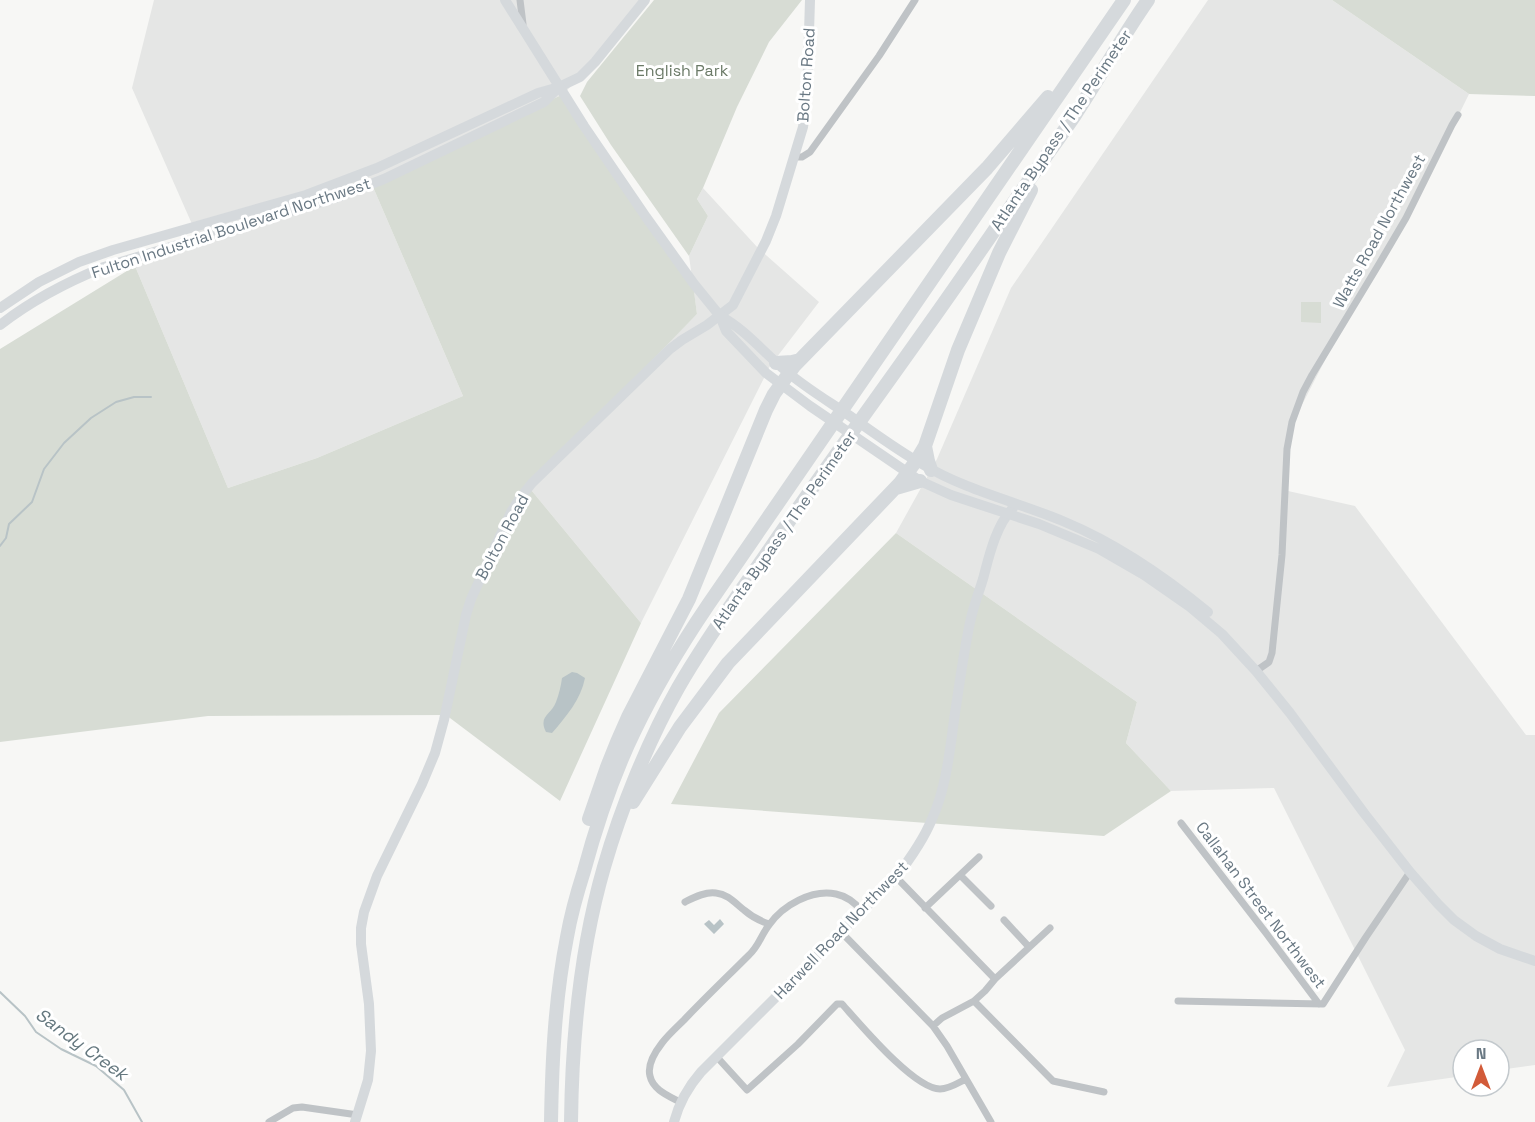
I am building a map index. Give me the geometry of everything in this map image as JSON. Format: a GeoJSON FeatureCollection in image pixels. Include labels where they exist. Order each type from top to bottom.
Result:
{"type":"FeatureCollection","features":[{"type":"Feature","properties":{"kind":"highway","name":"Atlanta Bypass / The Perimeter"},"geometry":{"type":"LineString","coordinates":[[551,1122],[556,1015],[562,963],[573,909],[600,817],[634,732],[673,660],[714,596],[1124,0]]}},
{"type":"Feature","properties":{"kind":"highway","name":"Atlanta Bypass / The Perimeter"},"geometry":{"type":"LineString","coordinates":[[571,1122],[573,1036],[582,968],[599,882],[616,830],[655,733],[700,652],[802,502],[1074,117],[1148,0]]}},
{"type":"Feature","properties":{"kind":"highway"},"geometry":{"type":"LineString","coordinates":[[573,909],[589,821],[607,767],[628,717],[689,598],[766,410],[784,379],[987,168],[1094,43]]}},
{"type":"Feature","properties":{"kind":"highway"},"geometry":{"type":"LineString","coordinates":[[616,830],[680,727],[728,663],[894,489],[916,461],[925,446],[958,350],[999,253],[1026,199],[1074,117]]}},
{"type":"Feature","properties":{"kind":"highway"},"geometry":{"type":"LineString","coordinates":[[776,363],[800,360]]}},
{"type":"Feature","properties":{"kind":"highway"},"geometry":{"type":"LineString","coordinates":[[925,446],[931,470]]}},
{"type":"Feature","properties":{"kind":"highway"},"geometry":{"type":"LineString","coordinates":[[894,489],[920,481]]}},
{"type":"Feature","properties":{"kind":"main road"},"geometry":{"type":"LineString","coordinates":[[506,0],[599,149],[694,284],[720,315],[726,331],[766,373],[818,394],[931,470],[961,484],[1064,521],[1123,550],[1179,590],[1213,617],[1244,647],[1364,813],[1438,904],[1454,920],[1476,936],[1500,949],[1535,961]]}},
{"type":"Feature","properties":{"kind":"main road","name":"Fulton Industrial Boulevard Northwest"},"geometry":{"type":"LineString","coordinates":[[0,308],[39,282],[79,262],[121,247],[306,195],[377,168],[538,93],[559,87],[580,77],[645,0]]}},
{"type":"Feature","properties":{"kind":"main road","name":"Bolton Road"},"geometry":{"type":"LineString","coordinates":[[356,1119],[368,1080],[371,1051],[369,1004],[361,944],[363,912],[377,876],[435,753],[466,615],[478,582],[512,512],[532,483],[670,349],[734,305],[766,241],[803,127],[807,98],[810,0]]}},
{"type":"Feature","properties":{"kind":"main road","name":"Fulton Industrial Boulevard Northwest"},"geometry":{"type":"LineString","coordinates":[[0,325],[32,302],[104,267],[338,197],[384,179],[544,102],[559,87]]}},
{"type":"Feature","properties":{"kind":"main road"},"geometry":{"type":"LineString","coordinates":[[720,315],[734,323],[776,363],[784,379],[810,406],[920,481],[960,498],[1076,539],[1110,555],[1144,575],[1206,620],[1259,670]]}},
{"type":"Feature","properties":{"kind":"main road","name":"Harwell Road Northwest"},"geometry":{"type":"LineString","coordinates":[[674,1122],[681,1102],[700,1072],[896,877],[923,838],[933,818],[946,772],[972,617],[998,530],[1007,514],[1016,505]]}},
{"type":"Feature","properties":{"kind":"street"},"geometry":{"type":"LineString","coordinates":[[519,0],[524,30]]}},
{"type":"Feature","properties":{"kind":"street"},"geometry":{"type":"LineString","coordinates":[[795,157],[802,157],[810,152],[879,56],[915,0]]}},
{"type":"Feature","properties":{"kind":"street","name":"Watts Road Northwest"},"geometry":{"type":"LineString","coordinates":[[1259,670],[1269,662],[1272,653],[1280,577],[1287,449],[1292,422],[1303,392],[1406,218],[1458,115]]}},
{"type":"Feature","properties":{"kind":"street","name":"Callahan Street Northwest"},"geometry":{"type":"LineString","coordinates":[[1181,823],[1319,1004]]}},
{"type":"Feature","properties":{"kind":"street"},"geometry":{"type":"LineString","coordinates":[[926,908],[979,856]]}},
{"type":"Feature","properties":{"kind":"street"},"geometry":{"type":"LineString","coordinates":[[1178,1001],[1323,1004],[1410,872]]}},
{"type":"Feature","properties":{"kind":"street"},"geometry":{"type":"LineString","coordinates":[[960,875],[990,906]]}},
{"type":"Feature","properties":{"kind":"street"},"geometry":{"type":"LineString","coordinates":[[896,877],[995,979]]}},
{"type":"Feature","properties":{"kind":"street"},"geometry":{"type":"LineString","coordinates":[[685,902],[718,892],[759,920],[769,924]]}},
{"type":"Feature","properties":{"kind":"street"},"geometry":{"type":"LineString","coordinates":[[681,1102],[661,1092],[654,1085],[650,1076],[651,1062],[662,1042],[757,948],[769,924],[787,907],[811,895],[838,894],[855,903],[862,911]]}},
{"type":"Feature","properties":{"kind":"street"},"geometry":{"type":"LineString","coordinates":[[1004,920],[1029,947]]}},
{"type":"Feature","properties":{"kind":"street"},"geometry":{"type":"LineString","coordinates":[[933,1026],[942,1018],[974,1001],[1050,928]]}},
{"type":"Feature","properties":{"kind":"street"},"geometry":{"type":"LineString","coordinates":[[841,932],[933,1026],[991,1122]]}},
{"type":"Feature","properties":{"kind":"street"},"geometry":{"type":"LineString","coordinates":[[974,1001],[1053,1081],[1104,1092]]}},
{"type":"Feature","properties":{"kind":"street"},"geometry":{"type":"LineString","coordinates":[[716,1056],[747,1090],[798,1044],[837,1004],[842,1004],[884,1050],[918,1081],[932,1088],[942,1089],[966,1079]]}},
{"type":"Feature","properties":{"kind":"street"},"geometry":{"type":"LineString","coordinates":[[269,1122],[293,1108],[302,1107],[356,1119]]}},
{"type":"Feature","properties":{"kind":"shaded area"},"geometry":{"type":"Polygon","coordinates":[[[154,0],[644,0],[564,94],[370,180],[463,396],[317,458],[228,488],[135,266],[199,240],[132,88],[154,0]]]}},
{"type":"Feature","properties":{"kind":"shaded area"},"geometry":{"type":"Polygon","coordinates":[[[1208,0],[1332,0],[1469,94],[1403,228],[1340,331],[1288,432],[1288,491],[1355,506],[1526,735],[1535,735],[1535,1065],[1511,1068],[1511,1038],[1451,1038],[1451,1078],[1387,1087],[1405,1050],[1274,788],[1171,791],[1126,743],[1137,702],[896,533],[937,459],[1011,288],[1208,0]]]}},
{"type":"Feature","properties":{"kind":"shaded area"},"geometry":{"type":"Polygon","coordinates":[[[703,188],[758,248],[819,302],[770,366],[641,623],[527,485],[697,314],[689,256],[708,216],[697,199],[703,188]]]}},
{"type":"Feature","properties":{"kind":"shaded area"},"geometry":{"type":"Polygon","coordinates":[[[572,672],[585,678],[580,693],[568,714],[552,733],[546,732],[544,719],[556,702],[562,678],[572,672]]]}},
{"type":"Feature","properties":{"kind":"shaded area"},"geometry":{"type":"Polygon","coordinates":[[[720,919],[724,924],[714,934],[704,924],[709,920],[714,925],[720,919]]]}},
{"type":"Feature","properties":{"kind":"green space","name":"English Park"},"geometry":{"type":"Polygon","coordinates":[[[654,0],[802,0],[769,42],[737,107],[697,199],[708,216],[689,256],[611,145],[580,96],[587,82],[654,0]]]}},
{"type":"Feature","properties":{"kind":"green space"},"geometry":{"type":"Polygon","coordinates":[[[1332,0],[1535,0],[1535,96],[1469,94],[1332,0]]]}},
{"type":"Feature","properties":{"kind":"green space"},"geometry":{"type":"Polygon","coordinates":[[[564,94],[692,276],[697,314],[527,485],[641,623],[560,801],[446,715],[208,716],[0,742],[0,349],[135,266],[228,488],[317,458],[463,396],[370,180],[564,94]]]}},
{"type":"Feature","properties":{"kind":"green space"},"geometry":{"type":"Polygon","coordinates":[[[1301,302],[1321,302],[1321,323],[1301,322],[1301,302]]]}},
{"type":"Feature","properties":{"kind":"green space"},"geometry":{"type":"Polygon","coordinates":[[[896,533],[1137,702],[1126,743],[1171,791],[1104,836],[671,804],[719,713],[896,533]]]}},
{"type":"Feature","properties":{"kind":"waterway"},"geometry":{"type":"LineString","coordinates":[[0,546],[6,538],[9,524],[32,502],[44,469],[64,443],[91,418],[116,402],[134,397],[151,397]]}},
{"type":"Feature","properties":{"kind":"waterway","name":"Sandy Creek"},"geometry":{"type":"LineString","coordinates":[[0,992],[25,1016],[36,1032],[61,1049],[96,1066],[124,1090],[142,1122]]}}]}
